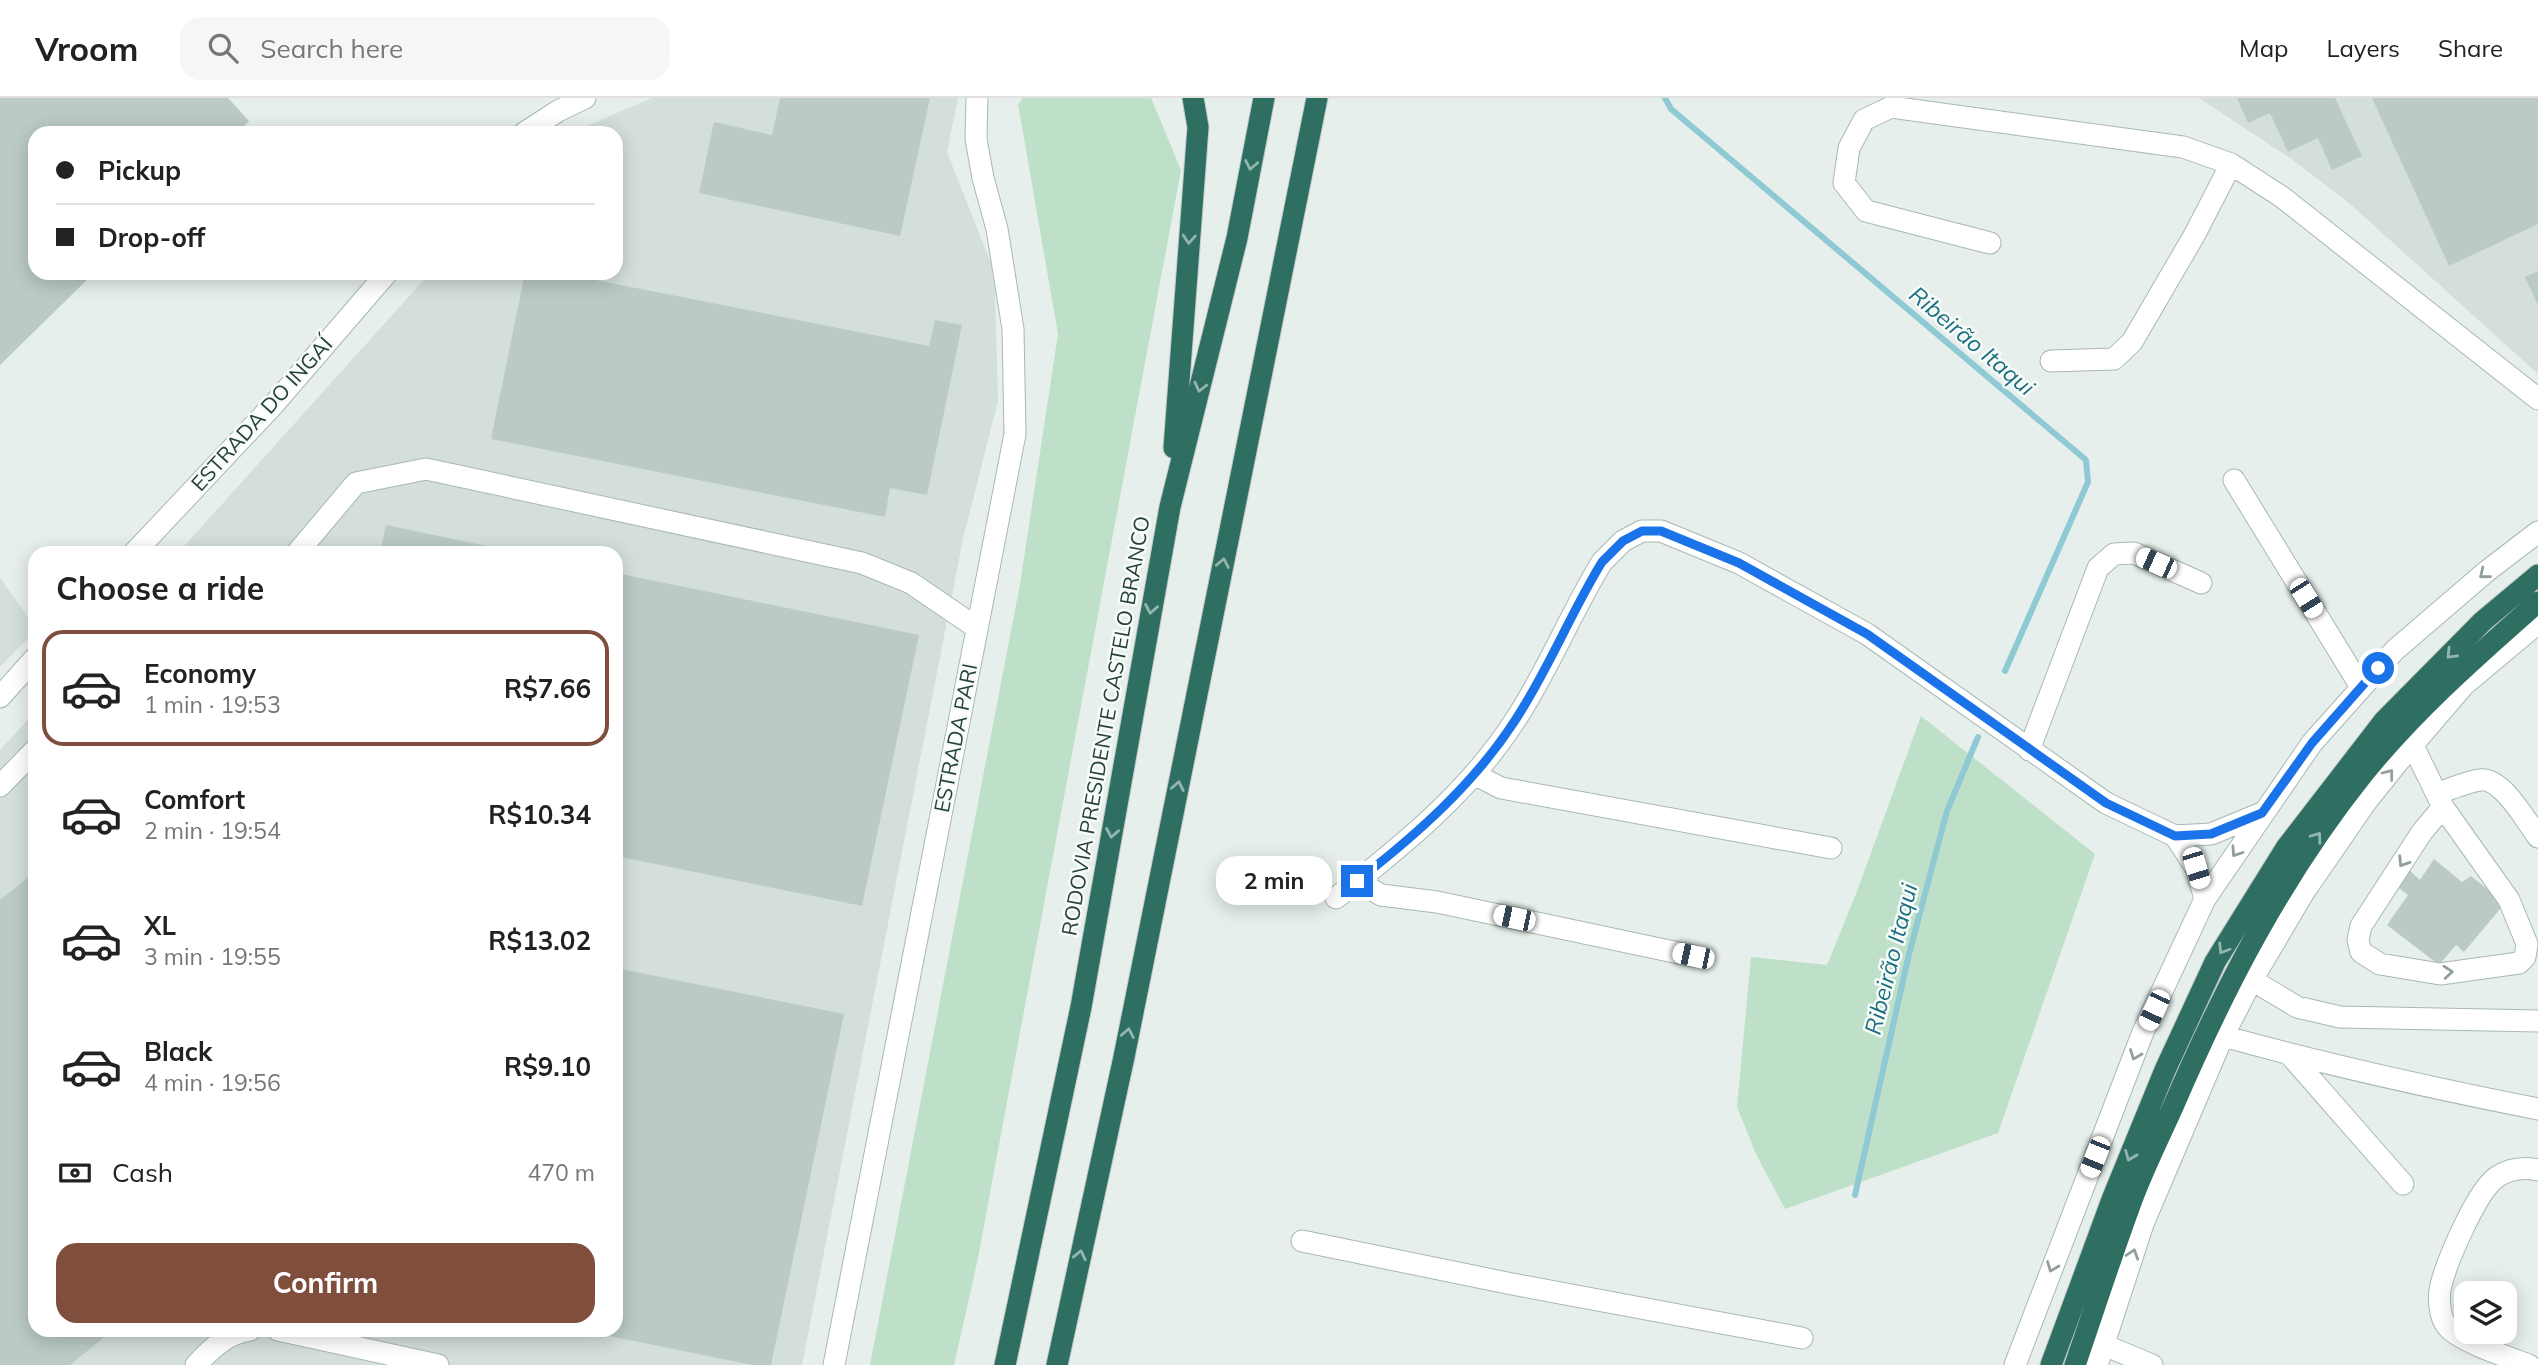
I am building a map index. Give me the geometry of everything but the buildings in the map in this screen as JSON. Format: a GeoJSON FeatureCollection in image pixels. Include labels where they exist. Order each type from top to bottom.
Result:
{"type":"FeatureCollection","features":[{"type":"Feature","properties":{"kind":"highway"},"geometry":{"type":"LineString","coordinates":[[1170,507],[1198,127],[1194,98]]}},
{"type":"Feature","properties":{"kind":"highway","name":"RODOVIA PRESIDENTE CASTELO BRANCO"},"geometry":{"type":"LineString","coordinates":[[1005,1365],[1081,1007],[1170,507],[1237,238],[1264,98]]}},
{"type":"Feature","properties":{"kind":"highway"},"geometry":{"type":"LineString","coordinates":[[1057,1365],[1124,1056],[1317,98]]}},
{"type":"Feature","properties":{"kind":"highway"},"geometry":{"type":"LineString","coordinates":[[2051,1365],[2110,1205],[2165,1070],[2215,962],[2229,939],[2286,848],[2384,721],[2483,621],[2538,575]]}},
{"type":"Feature","properties":{"kind":"highway"},"geometry":{"type":"LineString","coordinates":[[2075,1365],[2133,1198],[2208,1026],[2268,912],[2311,845],[2365,772],[2440,689],[2538,602]]}},
{"type":"Feature","properties":{"kind":"street"},"geometry":{"type":"LineString","coordinates":[[536,126],[585,98]]}},
{"type":"Feature","properties":{"kind":"street","name":"ESTRADA PARI"},"geometry":{"type":"LineString","coordinates":[[834,1365],[1015,434],[1013,329],[997,229],[976,139],[979,102]]}},
{"type":"Feature","properties":{"kind":"street"},"geometry":{"type":"LineString","coordinates":[[1990,243],[1866,211],[1844,183],[1849,148],[1864,120],[1891,107],[2183,147],[2231,164],[2282,197],[2538,399]]}},
{"type":"Feature","properties":{"kind":"street"},"geometry":{"type":"LineString","coordinates":[[2051,361],[2114,359],[2133,342],[2195,234],[2231,164]]}},
{"type":"Feature","properties":{"kind":"street","name":"ESTRADA DO INGAÍ"},"geometry":{"type":"LineString","coordinates":[[141,546],[275,403],[381,280]]}},
{"type":"Feature","properties":{"kind":"street"},"geometry":{"type":"LineString","coordinates":[[303,546],[356,483],[426,469],[862,563],[911,583],[977,628]]}},
{"type":"Feature","properties":{"kind":"street"},"geometry":{"type":"LineString","coordinates":[[2234,480],[2361,687]]}},
{"type":"Feature","properties":{"kind":"street"},"geometry":{"type":"LineString","coordinates":[[1336,898],[1436,814],[1474,774],[1514,722],[1602,562],[1623,541],[1642,531],[1661,531],[1739,563],[1867,634],[2106,803],[2175,836],[2211,834],[2262,813]]}},
{"type":"Feature","properties":{"kind":"street"},"geometry":{"type":"LineString","coordinates":[[2015,1365],[2143,1032],[2205,899],[2312,743],[2361,687],[2403,642],[2538,532]]}},
{"type":"Feature","properties":{"kind":"street"},"geometry":{"type":"LineString","coordinates":[[2029,750],[2098,568],[2114,554],[2134,553],[2201,583]]}},
{"type":"Feature","properties":{"kind":"street"},"geometry":{"type":"LineString","coordinates":[[2152,1365],[2100,1355],[2143,1223],[2223,1036],[2252,980],[2304,892],[2398,762],[2464,685],[2538,623]]}},
{"type":"Feature","properties":{"kind":"street"},"geometry":{"type":"LineString","coordinates":[[0,697],[28,666]]}},
{"type":"Feature","properties":{"kind":"street"},"geometry":{"type":"LineString","coordinates":[[2416,750],[2440,800],[2509,900],[2527,944],[2525,957],[2519,963],[2440,974],[2381,964],[2361,952],[2358,940],[2361,926],[2423,832],[2440,800],[2480,780],[2490,780],[2505,791],[2538,837]]}},
{"type":"Feature","properties":{"kind":"street"},"geometry":{"type":"LineString","coordinates":[[0,786],[28,757]]}},
{"type":"Feature","properties":{"kind":"street"},"geometry":{"type":"LineString","coordinates":[[1474,774],[1501,788],[1831,848]]}},
{"type":"Feature","properties":{"kind":"street"},"geometry":{"type":"LineString","coordinates":[[2175,836],[2196,868],[2205,899]]}},
{"type":"Feature","properties":{"kind":"street"},"geometry":{"type":"LineString","coordinates":[[1357,881],[1381,895],[1437,902],[1693,956]]}},
{"type":"Feature","properties":{"kind":"street"},"geometry":{"type":"LineString","coordinates":[[2252,980],[2297,1007],[2340,1017],[2538,1021]]}},
{"type":"Feature","properties":{"kind":"street"},"geometry":{"type":"LineString","coordinates":[[2223,1036],[2290,1055],[2538,1109]]}},
{"type":"Feature","properties":{"kind":"street"},"geometry":{"type":"LineString","coordinates":[[2290,1055],[2403,1184]]}},
{"type":"Feature","properties":{"kind":"street"},"geometry":{"type":"LineString","coordinates":[[2529,1365],[2489,1350],[2447,1326],[2440,1311],[2440,1286],[2473,1207],[2489,1184],[2498,1176],[2512,1171],[2526,1168],[2538,1170]]}},
{"type":"Feature","properties":{"kind":"street"},"geometry":{"type":"LineString","coordinates":[[1302,1241],[1512,1284],[1802,1338]]}},
{"type":"Feature","properties":{"kind":"street"},"geometry":{"type":"LineString","coordinates":[[196,1365],[227,1337]]}},
{"type":"Feature","properties":{"kind":"street"},"geometry":{"type":"LineString","coordinates":[[310,1337],[438,1365]]}},
{"type":"Feature","properties":{"kind":"shaded area"},"geometry":{"type":"Polygon","coordinates":[[[652,98],[958,98],[947,152],[991,263],[995,292],[998,401],[963,539],[802,1365],[0,1365],[0,750],[28,720],[28,1337],[623,1337],[623,546],[184,546],[424,280],[623,280],[623,126],[586,126],[652,98]]]}},
{"type":"Feature","properties":{"kind":"shaded area"},"geometry":{"type":"Polygon","coordinates":[[[2199,98],[2538,98],[2538,374],[2349,203],[2293,160],[2199,98]]]}},
{"type":"Feature","properties":{"kind":"shaded area"},"geometry":{"type":"Polygon","coordinates":[[[0,578],[28,617],[28,638],[0,667],[0,578]]]}},
{"type":"Feature","properties":{"kind":"green space"},"geometry":{"type":"Polygon","coordinates":[[[1023,98],[1151,98],[1181,170],[977,1263],[954,1365],[870,1365],[1020,584],[1058,334],[1018,104],[1023,98]]]}},
{"type":"Feature","properties":{"kind":"green space"},"geometry":{"type":"Polygon","coordinates":[[[1921,716],[2095,854],[1998,1133],[1785,1209],[1756,1154],[1737,1107],[1751,957],[1827,965],[1921,716]]]}},
{"type":"Feature","properties":{"kind":"waterway","name":"Ribeirão Itaqui"},"geometry":{"type":"LineString","coordinates":[[1665,98],[1671,109],[2086,460],[2088,482],[2005,671]]}},
{"type":"Feature","properties":{"kind":"waterway","name":"Ribeirão Itaqui"},"geometry":{"type":"LineString","coordinates":[[1855,1195],[1909,954],[1947,811],[1978,737]]}},
{"type":"Feature","properties":{"kind":"route"},"geometry":{"type":"LineString","coordinates":[[1357,881],[1436,814],[1474,774],[1514,722],[1602,562],[1623,541],[1642,531],[1661,531],[1739,563],[1867,634],[2106,803],[2175,836],[2211,834],[2262,813],[2312,743],[2378,668]]}}]}
